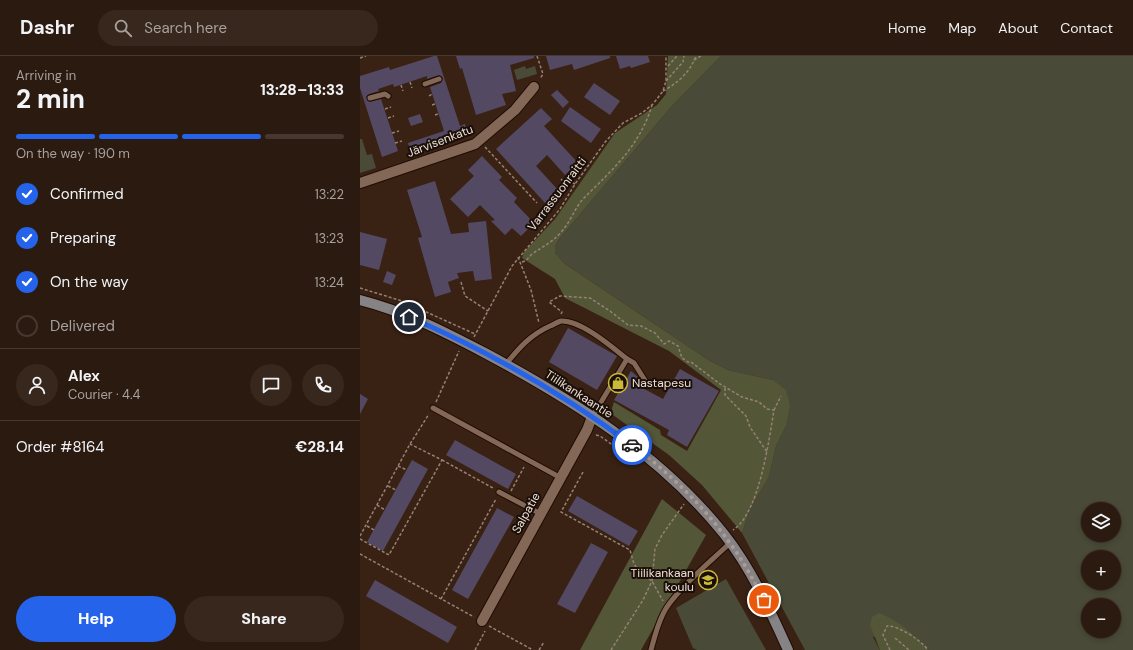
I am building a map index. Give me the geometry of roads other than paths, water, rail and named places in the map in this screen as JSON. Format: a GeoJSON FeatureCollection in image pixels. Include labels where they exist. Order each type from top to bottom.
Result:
{"type":"FeatureCollection","features":[{"type":"Feature","properties":{"kind":"street","name":"Järvisenkatu"},"geometry":{"type":"LineString","coordinates":[[360,183],[444,156],[480,141],[515,110],[534,87]]}},
{"type":"Feature","properties":{"kind":"street","name":"Tiilikankaantie"},"geometry":{"type":"LineString","coordinates":[[360,300],[401,314],[506,364],[592,417],[645,455],[665,472],[705,511],[727,539],[764,600],[788,650]]}},
{"type":"Feature","properties":{"kind":"street","name":"Salpatie"},"geometry":{"type":"LineString","coordinates":[[485,623],[540,514],[587,430],[592,417]]}},
{"type":"Feature","properties":{"kind":"lane"},"geometry":{"type":"LineString","coordinates":[[425,84],[439,79]]}},
{"type":"Feature","properties":{"kind":"lane"},"geometry":{"type":"LineString","coordinates":[[370,98],[385,94],[388,96]]}},
{"type":"Feature","properties":{"kind":"lane"},"geometry":{"type":"LineString","coordinates":[[506,364],[527,339],[542,330],[561,322],[579,326],[599,337],[627,360],[634,363],[646,382]]}},
{"type":"Feature","properties":{"kind":"lane"},"geometry":{"type":"LineString","coordinates":[[592,417],[627,360]]}},
{"type":"Feature","properties":{"kind":"lane"},"geometry":{"type":"LineString","coordinates":[[432,408],[561,478]]}},
{"type":"Feature","properties":{"kind":"lane"},"geometry":{"type":"LineString","coordinates":[[499,492],[540,514]]}},
{"type":"Feature","properties":{"kind":"lane"},"geometry":{"type":"LineString","coordinates":[[651,650],[668,604],[727,539]]}},
{"type":"Feature","properties":{"kind":"place","name":"Nastapesu"},"geometry":{"type":"Point","coordinates":[618,383]}},
{"type":"Feature","properties":{"kind":"place","name":"Tiilikankaan koulu"},"geometry":{"type":"Point","coordinates":[708,580]}}]}
